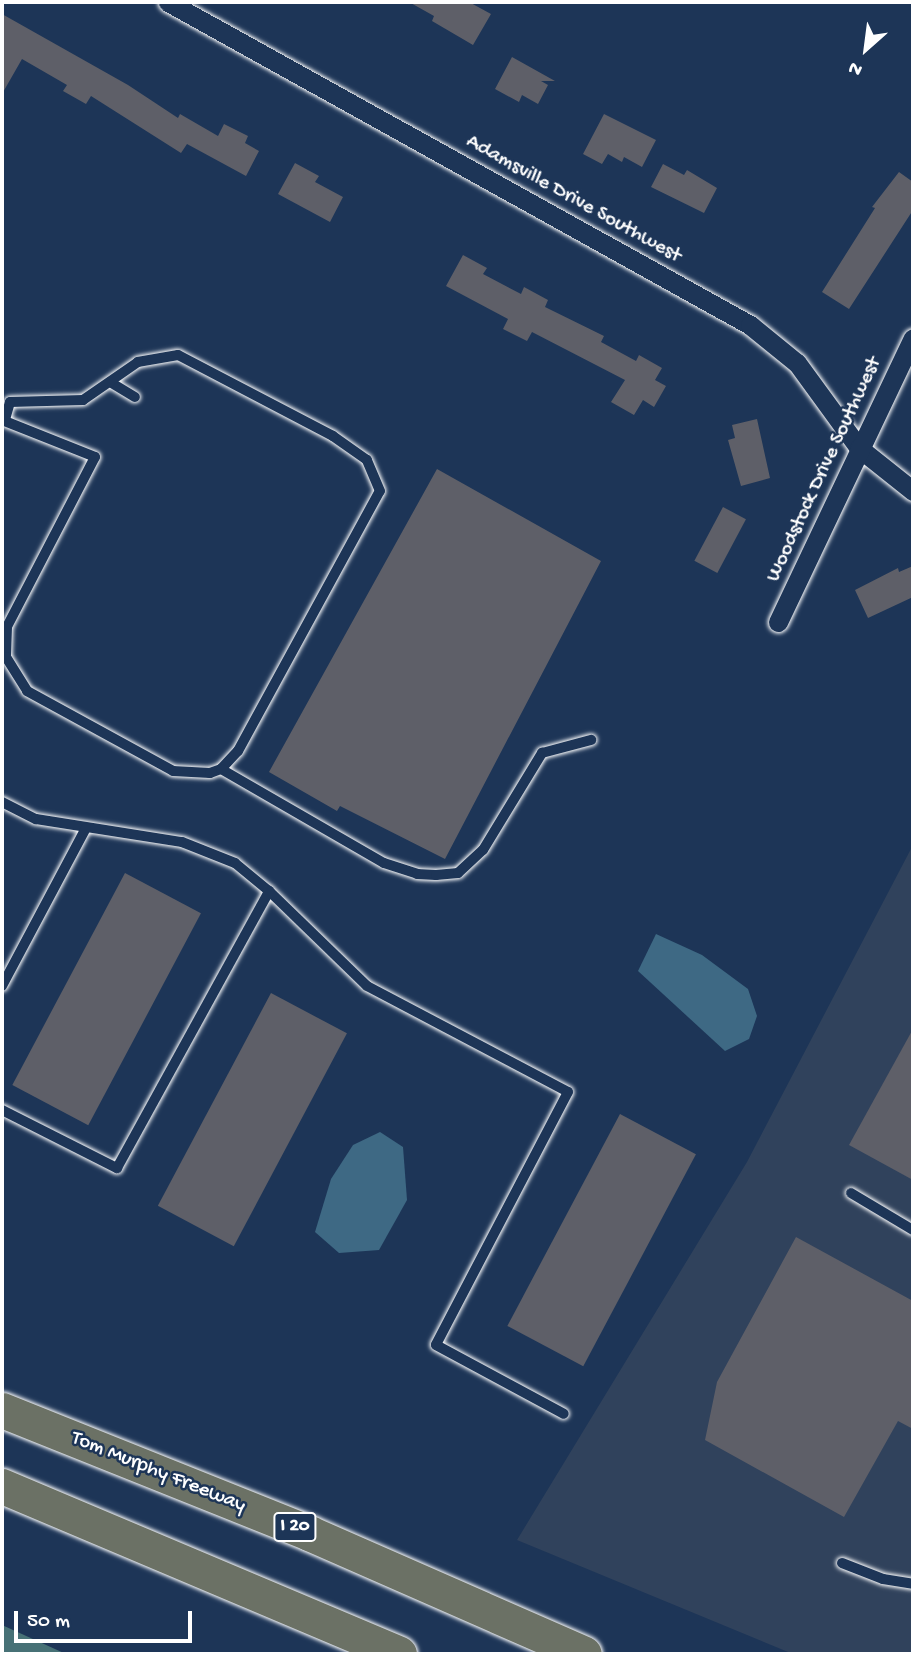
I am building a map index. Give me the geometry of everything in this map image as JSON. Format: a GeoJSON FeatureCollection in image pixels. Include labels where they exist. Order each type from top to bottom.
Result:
{"type":"FeatureCollection","features":[{"type":"Feature","properties":{"kind":"highway","name":"Tom Murphy Freeway"},"geometry":{"type":"LineString","coordinates":[[2,1410],[309,1533],[584,1654]]}},
{"type":"Feature","properties":{"kind":"highway"},"geometry":{"type":"LineString","coordinates":[[2,1486],[399,1654]]}},
{"type":"Feature","properties":{"kind":"street","name":"Adamsville Drive Southwest"},"geometry":{"type":"LineString","coordinates":[[168,2],[750,325],[797,363],[859,447],[913,491]]}},
{"type":"Feature","properties":{"kind":"street","name":"Woodstock Drive Southwest"},"geometry":{"type":"LineString","coordinates":[[778,622],[913,338]]}},
{"type":"Feature","properties":{"kind":"lane"},"geometry":{"type":"LineString","coordinates":[[178,355],[333,436],[367,460],[380,491],[238,751],[221,769],[210,772],[173,771],[27,691],[6,657],[7,626],[94,457],[3,419],[10,402],[83,400],[110,382],[138,362],[178,355]]}},
{"type":"Feature","properties":{"kind":"lane"},"geometry":{"type":"LineString","coordinates":[[110,382],[135,397]]}},
{"type":"Feature","properties":{"kind":"lane"},"geometry":{"type":"LineString","coordinates":[[221,769],[384,863],[417,874],[436,875],[458,873],[483,850],[541,753],[591,740]]}},
{"type":"Feature","properties":{"kind":"lane"},"geometry":{"type":"LineString","coordinates":[[2,802],[36,819],[182,842],[235,863],[269,891],[367,986],[568,1092],[436,1345],[564,1414]]}},
{"type":"Feature","properties":{"kind":"lane"},"geometry":{"type":"LineString","coordinates":[[2,986],[86,828]]}},
{"type":"Feature","properties":{"kind":"lane"},"geometry":{"type":"LineString","coordinates":[[2,1110],[117,1168],[269,891]]}},
{"type":"Feature","properties":{"kind":"lane"},"geometry":{"type":"LineString","coordinates":[[851,1193],[913,1230]]}},
{"type":"Feature","properties":{"kind":"lane"},"geometry":{"type":"LineString","coordinates":[[842,1563],[883,1579],[913,1584]]}},
{"type":"Feature","properties":{"kind":"shaded area"},"geometry":{"type":"Polygon","coordinates":[[[913,845],[913,1654],[793,1654],[517,1540],[747,1162],[913,845]]]}},
{"type":"Feature","properties":{"kind":"shaded area"},"geometry":{"type":"Polygon","coordinates":[[[656,934],[702,955],[748,989],[757,1016],[749,1039],[725,1051],[638,971],[656,934]]]}},
{"type":"Feature","properties":{"kind":"shaded area"},"geometry":{"type":"Polygon","coordinates":[[[380,1132],[403,1147],[407,1200],[379,1250],[339,1253],[315,1232],[331,1179],[353,1145],[380,1132]]]}},
{"type":"Feature","properties":{"kind":"green space"},"geometry":{"type":"Polygon","coordinates":[[[2,1625],[66,1654],[2,1654],[2,1625]]]}},
{"type":"Feature","properties":{"kind":"building"},"geometry":{"type":"Polygon","coordinates":[[[409,2],[469,2],[491,14],[473,45],[432,21],[434,16],[409,2]]]}},
{"type":"Feature","properties":{"kind":"building"},"geometry":{"type":"Polygon","coordinates":[[[2,14],[128,85],[178,118],[180,114],[218,136],[224,124],[248,136],[245,143],[259,151],[246,176],[187,144],[181,153],[91,96],[86,104],[63,91],[67,85],[22,59],[2,94],[2,14]]]}},
{"type":"Feature","properties":{"kind":"building"},"geometry":{"type":"Polygon","coordinates":[[[512,57],[555,81],[541,81],[548,85],[538,104],[522,95],[519,102],[495,89],[512,57]]]}},
{"type":"Feature","properties":{"kind":"building"},"geometry":{"type":"Polygon","coordinates":[[[604,114],[656,140],[642,167],[624,157],[622,162],[608,154],[602,164],[583,154],[604,114]]]}},
{"type":"Feature","properties":{"kind":"building"},"geometry":{"type":"Polygon","coordinates":[[[295,163],[319,176],[315,182],[343,197],[330,222],[278,194],[295,163]]]}},
{"type":"Feature","properties":{"kind":"building"},"geometry":{"type":"Polygon","coordinates":[[[663,164],[684,175],[687,170],[717,188],[704,213],[651,187],[663,164]]]}},
{"type":"Feature","properties":{"kind":"building"},"geometry":{"type":"Polygon","coordinates":[[[899,172],[913,182],[913,210],[849,309],[822,292],[875,208],[872,207],[899,172]]]}},
{"type":"Feature","properties":{"kind":"building"},"geometry":{"type":"Polygon","coordinates":[[[463,255],[487,268],[483,274],[521,294],[524,287],[548,300],[545,307],[604,336],[601,342],[636,361],[639,355],[662,368],[655,380],[666,386],[654,407],[643,400],[634,415],[611,402],[625,380],[532,332],[527,341],[503,329],[508,319],[446,286],[463,255]]]}},
{"type":"Feature","properties":{"kind":"building"},"geometry":{"type":"Polygon","coordinates":[[[757,419],[770,478],[741,486],[728,440],[735,438],[732,425],[757,419]]]}},
{"type":"Feature","properties":{"kind":"building"},"geometry":{"type":"Polygon","coordinates":[[[437,469],[601,561],[445,859],[340,806],[337,811],[269,772],[437,469]]]}},
{"type":"Feature","properties":{"kind":"building"},"geometry":{"type":"Polygon","coordinates":[[[723,507],[746,519],[717,573],[694,561],[723,507]]]}},
{"type":"Feature","properties":{"kind":"building"},"geometry":{"type":"Polygon","coordinates":[[[913,566],[913,597],[868,618],[855,590],[898,568],[899,572],[913,566]]]}},
{"type":"Feature","properties":{"kind":"building"},"geometry":{"type":"Polygon","coordinates":[[[125,873],[201,913],[88,1125],[12,1085],[125,873]]]}},
{"type":"Feature","properties":{"kind":"building"},"geometry":{"type":"Polygon","coordinates":[[[271,993],[347,1033],[234,1246],[158,1206],[271,993]]]}},
{"type":"Feature","properties":{"kind":"building"},"geometry":{"type":"Polygon","coordinates":[[[913,1029],[913,1180],[849,1145],[913,1029]]]}},
{"type":"Feature","properties":{"kind":"building"},"geometry":{"type":"Polygon","coordinates":[[[620,1114],[696,1154],[583,1366],[507,1326],[620,1114]]]}},
{"type":"Feature","properties":{"kind":"building"},"geometry":{"type":"Polygon","coordinates":[[[796,1237],[913,1301],[913,1429],[898,1421],[844,1517],[705,1440],[717,1382],[796,1237]]]}}]}
